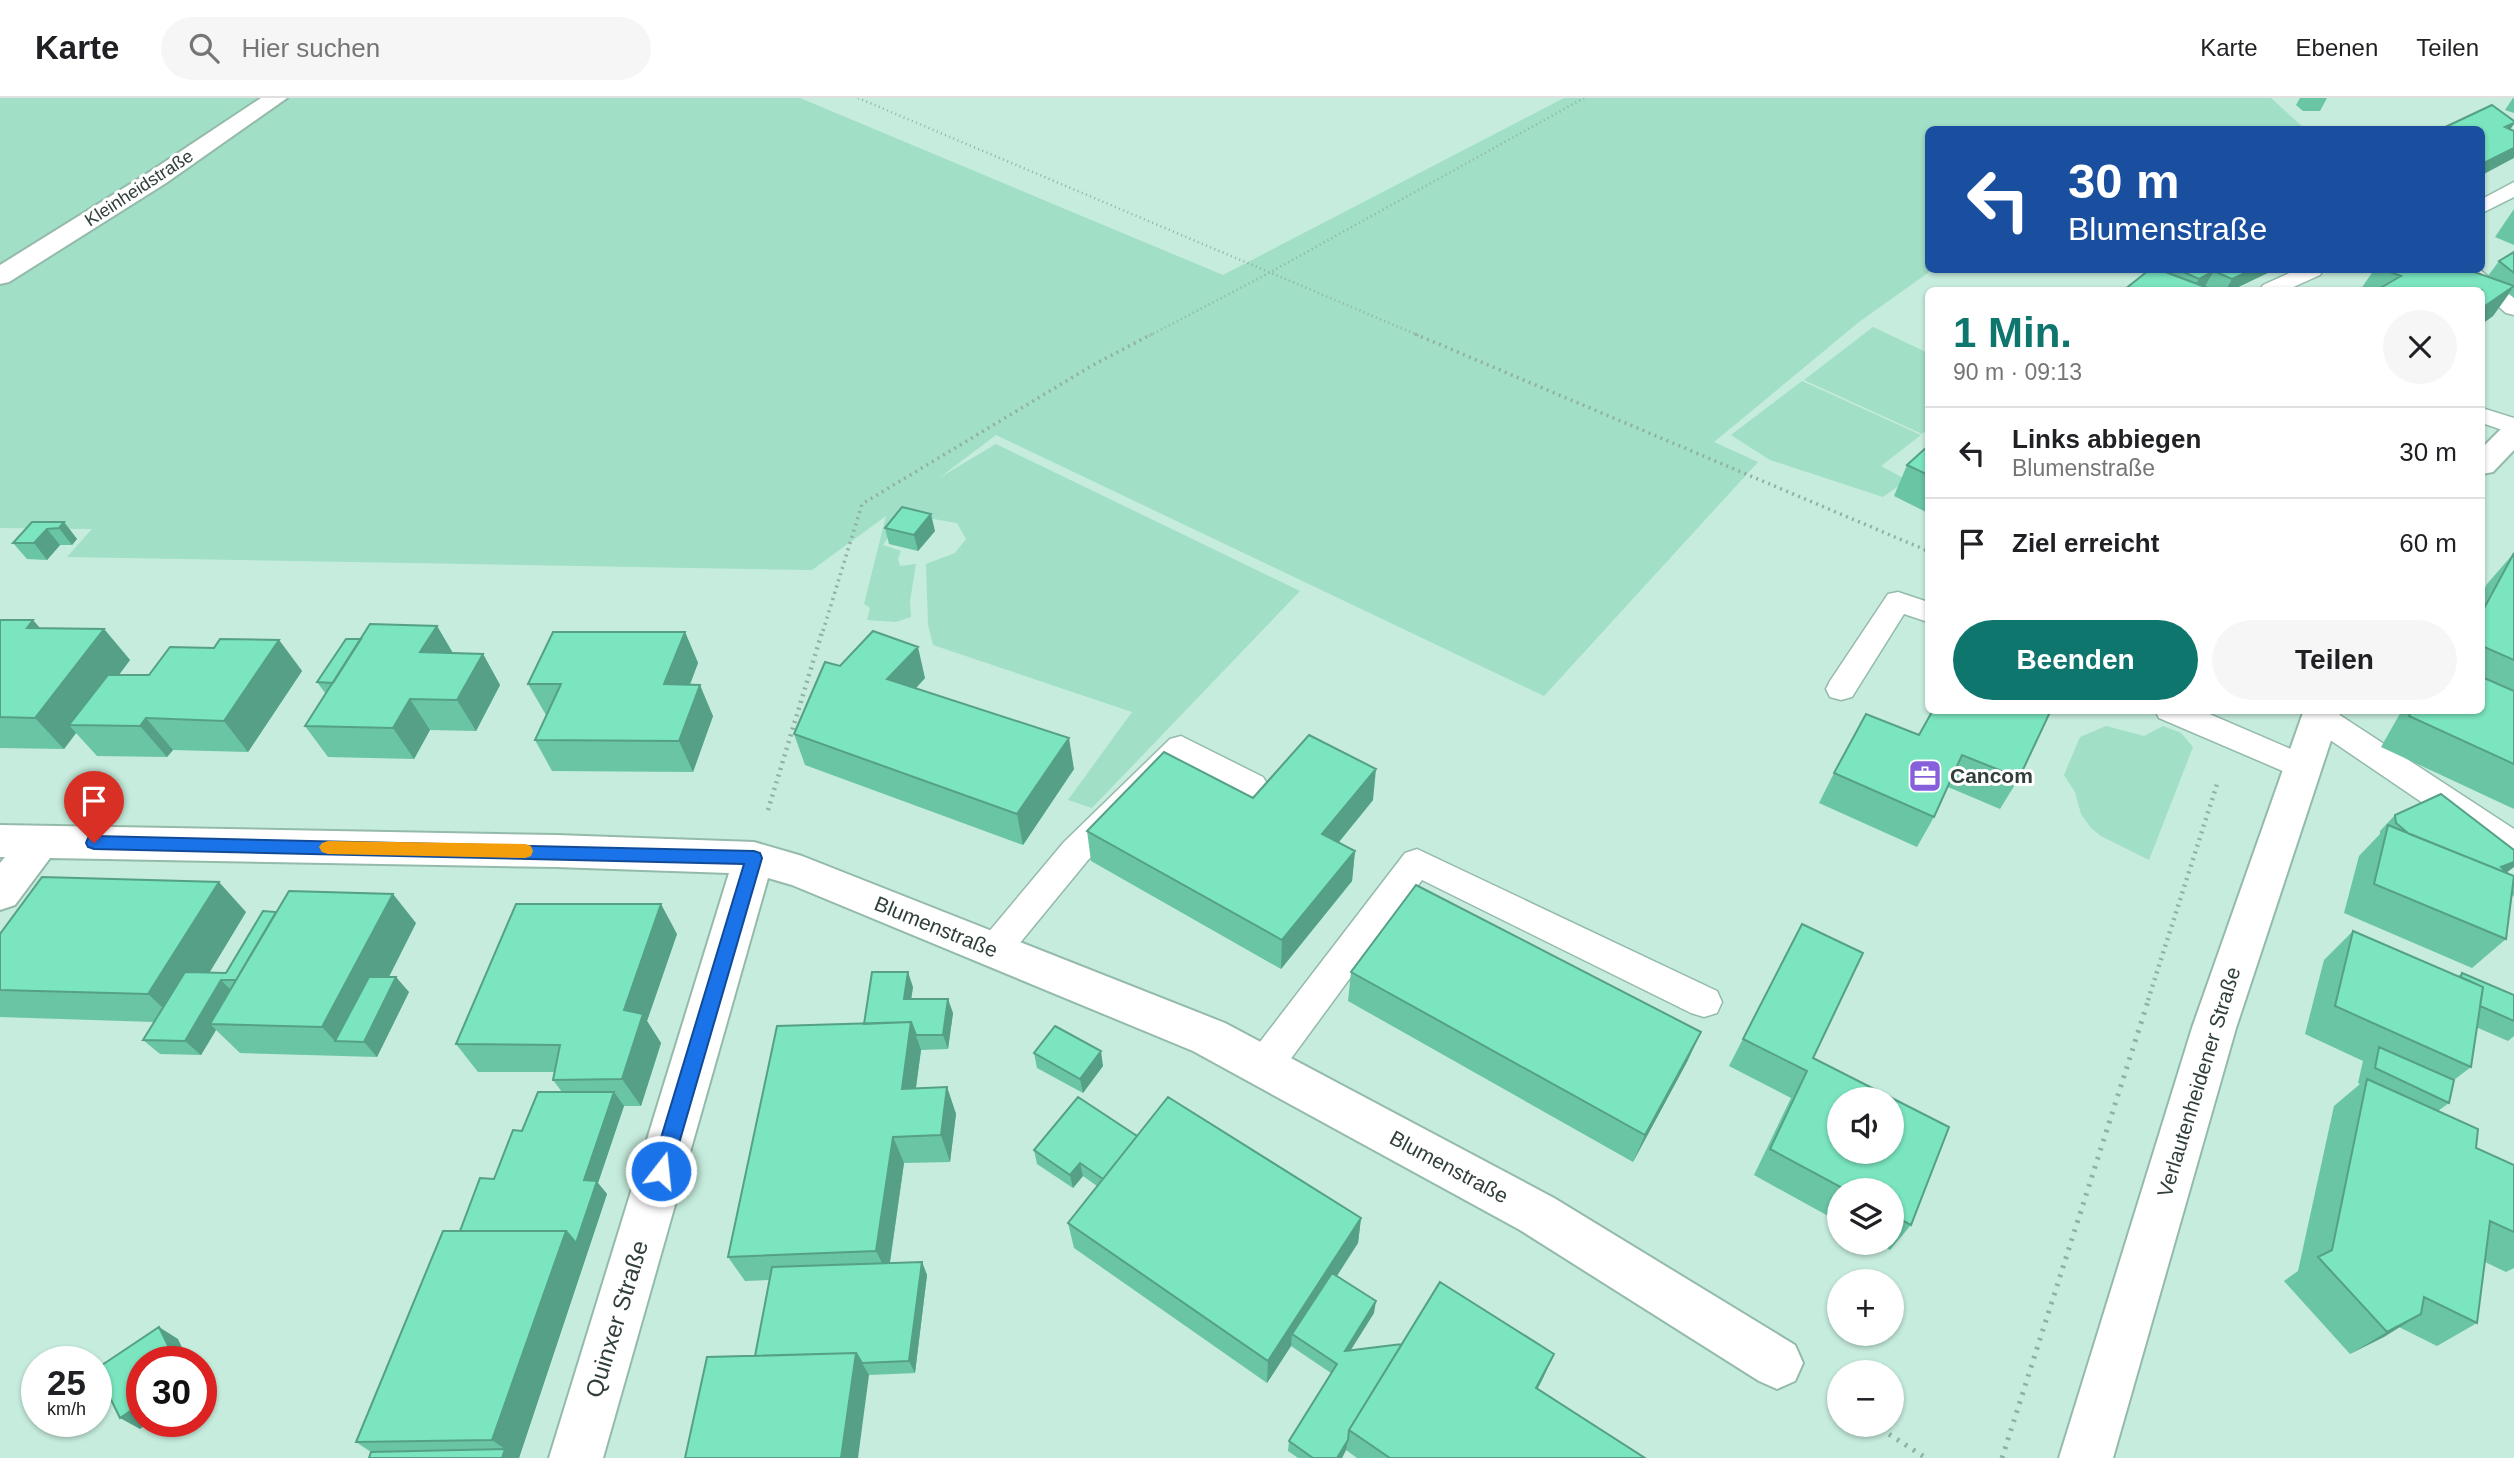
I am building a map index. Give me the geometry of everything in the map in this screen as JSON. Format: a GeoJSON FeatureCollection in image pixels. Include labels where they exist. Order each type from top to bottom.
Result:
{"type":"FeatureCollection","features":[{"type":"Feature","properties":{"kind":"street","name":"Kleinheidstraße"},"geometry":{"type":"LineString","coordinates":[[0,276],[276,98]]}},
{"type":"Feature","properties":{"kind":"street"},"geometry":{"type":"LineString","coordinates":[[2485,462],[2514,430]]}},
{"type":"Feature","properties":{"kind":"street","name":"Verlautenheidener Straße"},"geometry":{"type":"LineString","coordinates":[[2086,1458],[2214,1028],[2321,714]]}},
{"type":"Feature","properties":{"kind":"street","name":"Blumenstraße"},"geometry":{"type":"LineString","coordinates":[[0,842],[754,858],[802,872],[1209,1037],[1537,1214],[1777,1363]]}},
{"type":"Feature","properties":{"kind":"street"},"geometry":{"type":"LineString","coordinates":[[0,893],[40,842]]}},
{"type":"Feature","properties":{"kind":"street","name":"Quinxer Straße"},"geometry":{"type":"LineString","coordinates":[[576,1458],[754,858]]}},
{"type":"Feature","properties":{"kind":"lane"},"geometry":{"type":"LineString","coordinates":[[2485,205],[2514,188]]}},
{"type":"Feature","properties":{"kind":"lane"},"geometry":{"type":"LineString","coordinates":[[2277,287],[2306,273]]}},
{"type":"Feature","properties":{"kind":"lane"},"geometry":{"type":"LineString","coordinates":[[2471,273],[2514,309]]}},
{"type":"Feature","properties":{"kind":"lane"},"geometry":{"type":"LineString","coordinates":[[2485,416],[2514,430]]}},
{"type":"Feature","properties":{"kind":"lane"},"geometry":{"type":"LineString","coordinates":[[1842,689],[1898,601],[1925,612]]}},
{"type":"Feature","properties":{"kind":"lane"},"geometry":{"type":"LineString","coordinates":[[2180,714],[2303,767]]}},
{"type":"Feature","properties":{"kind":"lane"},"geometry":{"type":"LineString","coordinates":[[2321,714],[2484,828],[2514,844]]}},
{"type":"Feature","properties":{"kind":"lane"},"geometry":{"type":"LineString","coordinates":[[994,950],[1076,851],[1181,747],[1252,785]]}},
{"type":"Feature","properties":{"kind":"lane"},"geometry":{"type":"LineString","coordinates":[[1263,1067],[1417,862],[1704,1002]]}},
{"type":"Feature","properties":{"kind":"path"},"geometry":{"type":"LineString","coordinates":[[858,98],[1925,550]]}},
{"type":"Feature","properties":{"kind":"path"},"geometry":{"type":"LineString","coordinates":[[754,858],[862,504],[1093,365],[1269,273],[1584,98]]}},
{"type":"Feature","properties":{"kind":"path"},"geometry":{"type":"LineString","coordinates":[[2002,1458],[2233,736]]}},
{"type":"Feature","properties":{"kind":"path"},"geometry":{"type":"LineString","coordinates":[[1894,1437],[1926,1458]]}},
{"type":"Feature","properties":{"kind":"green space"},"geometry":{"type":"Polygon","coordinates":[[[0,98],[800,98],[1223,275],[1564,98],[2271,98],[2302,126],[1925,126],[1925,273],[1928,273],[1859,322],[1714,442],[1758,462],[1544,696],[996,435],[939,478],[996,444],[1300,591],[1092,808],[1068,800],[1132,712],[933,645],[928,624],[926,564],[955,553],[966,539],[957,523],[904,514],[883,545],[901,551],[898,559],[900,566],[916,564],[910,601],[911,617],[896,622],[867,620],[870,608],[864,604],[886,516],[812,570],[67,557],[92,529],[0,528],[0,98]]]}},
{"type":"Feature","properties":{"kind":"green space"},"geometry":{"type":"Polygon","coordinates":[[[1873,327],[1925,352],[1925,431],[1922,434],[1804,380],[1873,327]]]}},
{"type":"Feature","properties":{"kind":"green space"},"geometry":{"type":"Polygon","coordinates":[[[1802,381],[1921,435],[1881,466],[1907,480],[1883,497],[1770,460],[1731,435],[1802,381]]]}},
{"type":"Feature","properties":{"kind":"green space"},"geometry":{"type":"Polygon","coordinates":[[[2106,726],[2144,736],[2163,726],[2181,733],[2193,747],[2149,860],[2101,836],[2091,828],[2081,814],[2075,792],[2064,775],[2080,737],[2106,726]]]}},
{"type":"Feature","properties":{"kind":"building"},"geometry":{"type":"Polygon","coordinates":[[[2492,105],[2514,121],[2505,127],[2514,131],[2514,148],[2485,162],[2485,126],[2447,126],[2492,105]]]}},
{"type":"Feature","properties":{"kind":"building"},"geometry":{"type":"Polygon","coordinates":[[[2514,252],[2514,273],[2499,261],[2514,252]]]}},
{"type":"Feature","properties":{"kind":"building"},"geometry":{"type":"Polygon","coordinates":[[[2145,273],[2168,273],[2205,287],[2128,287],[2145,273]]]}},
{"type":"Feature","properties":{"kind":"building"},"geometry":{"type":"Polygon","coordinates":[[[2186,273],[2210,273],[2199,279],[2186,273]]]}},
{"type":"Feature","properties":{"kind":"building"},"geometry":{"type":"Polygon","coordinates":[[[2218,273],[2245,273],[2232,279],[2218,273]]]}},
{"type":"Feature","properties":{"kind":"building"},"geometry":{"type":"Polygon","coordinates":[[[2393,273],[2477,273],[2514,286],[2485,306],[2485,287],[2382,287],[2401,276],[2393,273]]]}},
{"type":"Feature","properties":{"kind":"building"},"geometry":{"type":"Polygon","coordinates":[[[1925,449],[1925,474],[1907,465],[1925,449]]]}},
{"type":"Feature","properties":{"kind":"building"},"geometry":{"type":"Polygon","coordinates":[[[902,507],[931,514],[914,535],[885,528],[902,507]]]}},
{"type":"Feature","properties":{"kind":"building"},"geometry":{"type":"Polygon","coordinates":[[[32,522],[64,522],[59,528],[47,529],[34,543],[13,543],[32,522]]]}},
{"type":"Feature","properties":{"kind":"building"},"geometry":{"type":"Polygon","coordinates":[[[2514,553],[2514,660],[2485,647],[2485,606],[2514,553]]]}},
{"type":"Feature","properties":{"kind":"building"},"geometry":{"type":"Polygon","coordinates":[[[0,620],[33,620],[27,628],[104,629],[35,718],[0,717],[0,620]]]}},
{"type":"Feature","properties":{"kind":"building"},"geometry":{"type":"Polygon","coordinates":[[[370,624],[437,626],[420,652],[483,654],[457,700],[410,699],[393,728],[305,726],[370,624]]]}},
{"type":"Feature","properties":{"kind":"building"},"geometry":{"type":"Polygon","coordinates":[[[873,631],[918,647],[887,679],[1069,738],[1017,814],[794,734],[825,662],[840,666],[873,631]]]}},
{"type":"Feature","properties":{"kind":"building"},"geometry":{"type":"Polygon","coordinates":[[[553,632],[685,632],[664,684],[700,685],[679,741],[535,740],[561,684],[528,684],[553,632]]]}},
{"type":"Feature","properties":{"kind":"building"},"geometry":{"type":"Polygon","coordinates":[[[220,639],[279,640],[224,721],[146,718],[140,726],[69,725],[108,675],[149,675],[170,647],[214,648],[220,639]]]}},
{"type":"Feature","properties":{"kind":"building"},"geometry":{"type":"Polygon","coordinates":[[[346,639],[361,639],[333,683],[317,682],[346,639]]]}},
{"type":"Feature","properties":{"kind":"building"},"geometry":{"type":"Polygon","coordinates":[[[2485,678],[2514,691],[2514,764],[2409,716],[2485,714],[2485,678]]]}},
{"type":"Feature","properties":{"kind":"building","name":"Cancom"},"geometry":{"type":"Polygon","coordinates":[[[1866,714],[1919,735],[1931,714],[2049,714],[2019,778],[1962,755],[1934,817],[1834,773],[1866,714]]]}},
{"type":"Feature","properties":{"kind":"building"},"geometry":{"type":"Polygon","coordinates":[[[1309,735],[1376,769],[1322,834],[1355,851],[1282,940],[1087,831],[1164,752],[1253,798],[1309,735]]]}},
{"type":"Feature","properties":{"kind":"building"},"geometry":{"type":"Polygon","coordinates":[[[2441,794],[2514,850],[2514,862],[2501,867],[2507,873],[2409,834],[2396,823],[2395,815],[2441,794]]]}},
{"type":"Feature","properties":{"kind":"building"},"geometry":{"type":"Polygon","coordinates":[[[2388,825],[2514,876],[2506,939],[2374,884],[2388,825]]]}},
{"type":"Feature","properties":{"kind":"building"},"geometry":{"type":"Polygon","coordinates":[[[42,877],[219,882],[148,994],[0,990],[0,934],[42,877]]]}},
{"type":"Feature","properties":{"kind":"building"},"geometry":{"type":"Polygon","coordinates":[[[1416,885],[1701,1032],[1645,1135],[1351,972],[1416,885]]]}},
{"type":"Feature","properties":{"kind":"building"},"geometry":{"type":"Polygon","coordinates":[[[289,891],[393,894],[322,1027],[210,1024],[289,891]]]}},
{"type":"Feature","properties":{"kind":"building"},"geometry":{"type":"Polygon","coordinates":[[[516,904],[661,904],[624,1010],[643,1014],[622,1079],[553,1080],[560,1045],[456,1044],[516,904]]]}},
{"type":"Feature","properties":{"kind":"building"},"geometry":{"type":"Polygon","coordinates":[[[263,911],[276,912],[236,980],[221,980],[185,1041],[143,1040],[185,972],[226,973],[263,911]]]}},
{"type":"Feature","properties":{"kind":"building"},"geometry":{"type":"Polygon","coordinates":[[[1802,924],[1863,953],[1813,1058],[1870,1087],[1827,1087],[1827,1164],[1904,1164],[1904,1104],[1949,1127],[1911,1225],[1904,1221],[1904,1178],[1827,1180],[1770,1149],[1807,1071],[1743,1039],[1802,924]]]}},
{"type":"Feature","properties":{"kind":"building"},"geometry":{"type":"Polygon","coordinates":[[[2353,931],[2483,987],[2471,1067],[2335,1006],[2353,931]]]}},
{"type":"Feature","properties":{"kind":"building"},"geometry":{"type":"Polygon","coordinates":[[[872,972],[908,972],[904,999],[948,999],[943,1035],[916,1035],[911,1022],[864,1024],[872,972]]]}},
{"type":"Feature","properties":{"kind":"building"},"geometry":{"type":"Polygon","coordinates":[[[2462,973],[2514,995],[2514,1021],[2480,1006],[2483,987],[2461,977],[2462,973]]]}},
{"type":"Feature","properties":{"kind":"building"},"geometry":{"type":"Polygon","coordinates":[[[369,977],[396,977],[364,1042],[335,1041],[369,977]]]}},
{"type":"Feature","properties":{"kind":"building"},"geometry":{"type":"Polygon","coordinates":[[[911,1022],[902,1089],[947,1087],[941,1135],[893,1137],[876,1251],[728,1257],[777,1026],[911,1022]]]}},
{"type":"Feature","properties":{"kind":"building"},"geometry":{"type":"Polygon","coordinates":[[[1055,1026],[1101,1051],[1080,1079],[1034,1053],[1055,1026]]]}},
{"type":"Feature","properties":{"kind":"building"},"geometry":{"type":"Polygon","coordinates":[[[2379,1047],[2454,1080],[2449,1103],[2375,1068],[2379,1047]]]}},
{"type":"Feature","properties":{"kind":"building"},"geometry":{"type":"Polygon","coordinates":[[[2367,1079],[2478,1129],[2476,1148],[2514,1165],[2514,1232],[2490,1221],[2477,1323],[2424,1297],[2421,1314],[2387,1332],[2318,1257],[2332,1250],[2367,1079]]]}},
{"type":"Feature","properties":{"kind":"building"},"geometry":{"type":"Polygon","coordinates":[[[538,1092],[614,1092],[584,1180],[597,1181],[576,1243],[566,1231],[460,1231],[480,1178],[494,1179],[513,1130],[522,1131],[538,1092]]]}},
{"type":"Feature","properties":{"kind":"building"},"geometry":{"type":"Polygon","coordinates":[[[1078,1097],[1137,1136],[1103,1179],[1080,1163],[1070,1175],[1034,1150],[1078,1097]]]}},
{"type":"Feature","properties":{"kind":"building"},"geometry":{"type":"Polygon","coordinates":[[[1168,1097],[1361,1218],[1268,1361],[1068,1223],[1168,1097]]]}},
{"type":"Feature","properties":{"kind":"building"},"geometry":{"type":"Polygon","coordinates":[[[443,1231],[566,1231],[492,1440],[356,1442],[443,1231]]]}},
{"type":"Feature","properties":{"kind":"building"},"geometry":{"type":"Polygon","coordinates":[[[922,1262],[909,1361],[862,1363],[856,1353],[755,1356],[772,1267],[922,1262]]]}},
{"type":"Feature","properties":{"kind":"building"},"geometry":{"type":"Polygon","coordinates":[[[1332,1273],[1376,1301],[1345,1351],[1402,1344],[1349,1430],[1348,1440],[1337,1458],[1313,1458],[1289,1441],[1337,1364],[1292,1334],[1332,1273]]]}},
{"type":"Feature","properties":{"kind":"building"},"geometry":{"type":"Polygon","coordinates":[[[1440,1282],[1554,1354],[1536,1388],[1645,1458],[1390,1458],[1349,1430],[1440,1282]]]}},
{"type":"Feature","properties":{"kind":"building"},"geometry":{"type":"Polygon","coordinates":[[[159,1327],[168,1346],[130,1346],[159,1327]]]}},
{"type":"Feature","properties":{"kind":"building"},"geometry":{"type":"Polygon","coordinates":[[[126,1349],[126,1414],[120,1418],[112,1402],[112,1358],[126,1349]]]}},
{"type":"Feature","properties":{"kind":"building"},"geometry":{"type":"Polygon","coordinates":[[[856,1353],[841,1458],[685,1458],[707,1357],[856,1353]]]}},
{"type":"Feature","properties":{"kind":"building"},"geometry":{"type":"Polygon","coordinates":[[[505,1449],[502,1458],[369,1458],[371,1452],[505,1449]]]}},
{"type":"Feature","properties":{"kind":"slow traffic"},"geometry":{"type":"LineString","coordinates":[[328,847],[525,851]]}},
{"type":"Feature","properties":{"kind":"place","name":"Cancom"},"geometry":{"type":"Point","coordinates":[1925,776]}},
{"type":"Feature","properties":{"kind":"route"},"geometry":{"type":"LineString","coordinates":[[94,843],[754,858],[661,1171]]}}]}
